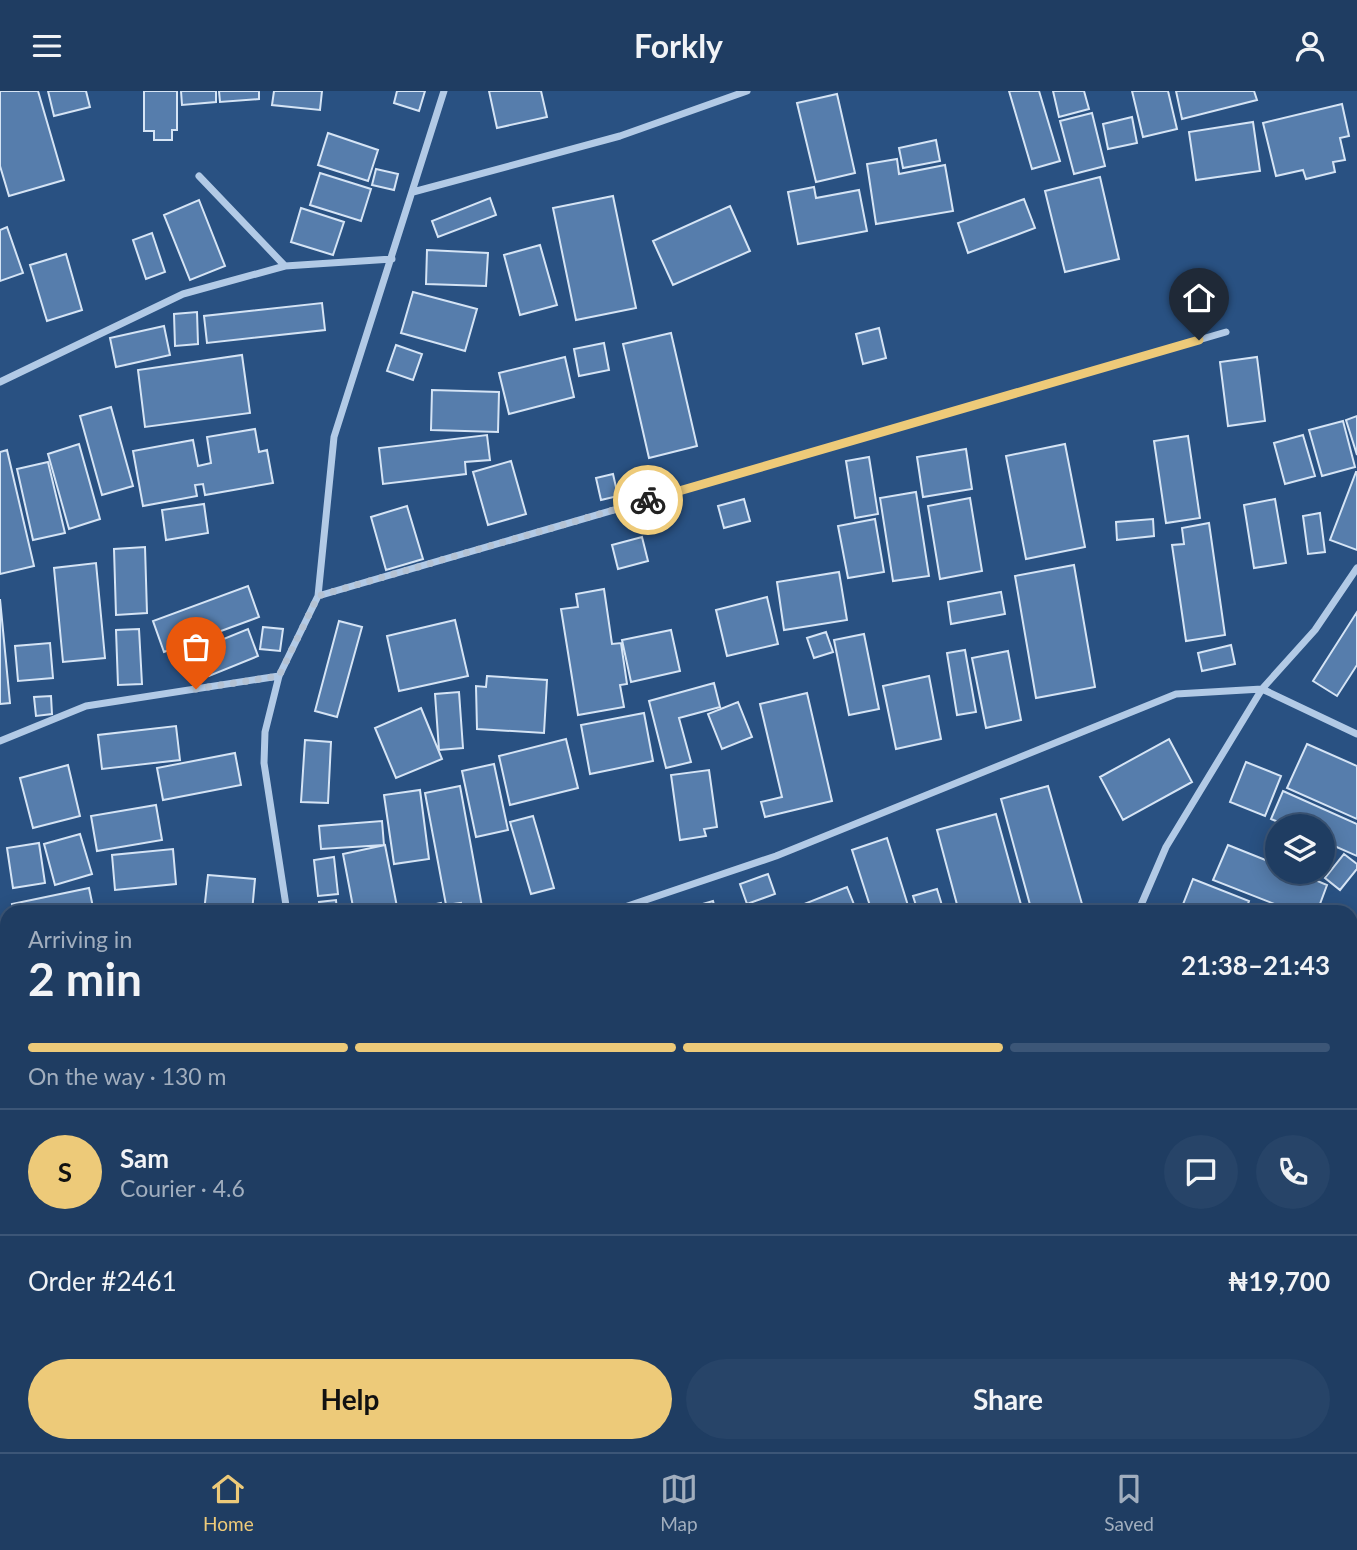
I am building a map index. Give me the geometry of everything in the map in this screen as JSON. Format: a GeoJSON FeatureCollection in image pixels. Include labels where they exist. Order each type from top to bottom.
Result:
{"type":"FeatureCollection","features":[{"type":"Feature","properties":{"kind":"street"},"geometry":{"type":"LineString","coordinates":[[287,905],[264,763],[265,732],[279,676],[318,596],[334,437],[444,91]]}},
{"type":"Feature","properties":{"kind":"street"},"geometry":{"type":"LineString","coordinates":[[413,192],[620,136],[747,91]]}},
{"type":"Feature","properties":{"kind":"street"},"geometry":{"type":"LineString","coordinates":[[199,176],[285,266]]}},
{"type":"Feature","properties":{"kind":"street"},"geometry":{"type":"LineString","coordinates":[[0,382],[183,294],[285,266],[392,259]]}},
{"type":"Feature","properties":{"kind":"street"},"geometry":{"type":"LineString","coordinates":[[318,596],[1226,332]]}},
{"type":"Feature","properties":{"kind":"street"},"geometry":{"type":"LineString","coordinates":[[1141,905],[1166,847],[1262,689],[1315,629],[1357,568]]}},
{"type":"Feature","properties":{"kind":"street"},"geometry":{"type":"LineString","coordinates":[[0,741],[86,706],[279,676]]}},
{"type":"Feature","properties":{"kind":"street"},"geometry":{"type":"LineString","coordinates":[[631,905],[776,856],[1176,694],[1262,689],[1357,734]]}},
{"type":"Feature","properties":{"kind":"building"},"geometry":{"type":"Polygon","coordinates":[[[0,91],[38,91],[64,180],[9,196],[0,166],[0,91]]]}},
{"type":"Feature","properties":{"kind":"building"},"geometry":{"type":"Polygon","coordinates":[[[48,91],[86,91],[90,107],[54,116],[48,91]]]}},
{"type":"Feature","properties":{"kind":"building"},"geometry":{"type":"Polygon","coordinates":[[[144,91],[177,91],[177,130],[172,130],[172,140],[154,140],[154,131],[144,131],[144,91]]]}},
{"type":"Feature","properties":{"kind":"building"},"geometry":{"type":"Polygon","coordinates":[[[181,91],[216,91],[216,102],[182,105],[181,91]]]}},
{"type":"Feature","properties":{"kind":"building"},"geometry":{"type":"Polygon","coordinates":[[[219,91],[259,91],[259,99],[220,102],[219,91]]]}},
{"type":"Feature","properties":{"kind":"building"},"geometry":{"type":"Polygon","coordinates":[[[274,91],[322,91],[320,110],[272,105],[274,91]]]}},
{"type":"Feature","properties":{"kind":"building"},"geometry":{"type":"Polygon","coordinates":[[[397,91],[425,91],[419,111],[394,103],[397,91]]]}},
{"type":"Feature","properties":{"kind":"building"},"geometry":{"type":"Polygon","coordinates":[[[489,91],[541,91],[547,117],[497,128],[489,91]]]}},
{"type":"Feature","properties":{"kind":"building"},"geometry":{"type":"Polygon","coordinates":[[[1009,91],[1039,91],[1060,161],[1032,169],[1009,91]]]}},
{"type":"Feature","properties":{"kind":"building"},"geometry":{"type":"Polygon","coordinates":[[[1053,91],[1084,91],[1089,109],[1059,117],[1053,91]]]}},
{"type":"Feature","properties":{"kind":"building"},"geometry":{"type":"Polygon","coordinates":[[[1132,91],[1168,91],[1177,129],[1143,137],[1132,91]]]}},
{"type":"Feature","properties":{"kind":"building"},"geometry":{"type":"Polygon","coordinates":[[[1176,91],[1254,91],[1257,100],[1182,119],[1176,91]]]}},
{"type":"Feature","properties":{"kind":"building"},"geometry":{"type":"Polygon","coordinates":[[[837,94],[855,173],[816,182],[797,103],[837,94]]]}},
{"type":"Feature","properties":{"kind":"building"},"geometry":{"type":"Polygon","coordinates":[[[1342,104],[1349,136],[1340,138],[1345,160],[1333,162],[1335,172],[1306,179],[1303,170],[1276,176],[1263,123],[1342,104]]]}},
{"type":"Feature","properties":{"kind":"building"},"geometry":{"type":"Polygon","coordinates":[[[1092,113],[1105,166],[1074,174],[1060,121],[1092,113]]]}},
{"type":"Feature","properties":{"kind":"building"},"geometry":{"type":"Polygon","coordinates":[[[1132,117],[1137,143],[1108,149],[1103,124],[1132,117]]]}},
{"type":"Feature","properties":{"kind":"building"},"geometry":{"type":"Polygon","coordinates":[[[1253,122],[1260,171],[1196,180],[1189,132],[1253,122]]]}},
{"type":"Feature","properties":{"kind":"building"},"geometry":{"type":"Polygon","coordinates":[[[328,133],[378,150],[368,181],[318,165],[328,133]]]}},
{"type":"Feature","properties":{"kind":"building"},"geometry":{"type":"Polygon","coordinates":[[[936,140],[940,161],[903,168],[899,148],[936,140]]]}},
{"type":"Feature","properties":{"kind":"building"},"geometry":{"type":"Polygon","coordinates":[[[897,159],[899,174],[945,165],[953,211],[876,224],[867,164],[897,159]]]}},
{"type":"Feature","properties":{"kind":"building"},"geometry":{"type":"Polygon","coordinates":[[[376,169],[398,174],[394,190],[372,185],[376,169]]]}},
{"type":"Feature","properties":{"kind":"building"},"geometry":{"type":"Polygon","coordinates":[[[320,173],[371,189],[361,221],[310,205],[320,173]]]}},
{"type":"Feature","properties":{"kind":"building"},"geometry":{"type":"Polygon","coordinates":[[[1100,177],[1119,259],[1065,272],[1045,191],[1100,177]]]}},
{"type":"Feature","properties":{"kind":"building"},"geometry":{"type":"Polygon","coordinates":[[[814,187],[816,198],[859,190],[867,231],[798,244],[788,192],[814,187]]]}},
{"type":"Feature","properties":{"kind":"building"},"geometry":{"type":"Polygon","coordinates":[[[613,196],[636,308],[576,320],[553,208],[613,196]]]}},
{"type":"Feature","properties":{"kind":"building"},"geometry":{"type":"Polygon","coordinates":[[[490,198],[496,215],[438,237],[432,221],[490,198]]]}},
{"type":"Feature","properties":{"kind":"building"},"geometry":{"type":"Polygon","coordinates":[[[1024,199],[1035,228],[968,253],[958,223],[1024,199]]]}},
{"type":"Feature","properties":{"kind":"building"},"geometry":{"type":"Polygon","coordinates":[[[199,200],[225,266],[190,280],[164,215],[199,200]]]}},
{"type":"Feature","properties":{"kind":"building"},"geometry":{"type":"Polygon","coordinates":[[[730,206],[750,251],[673,285],[653,241],[730,206]]]}},
{"type":"Feature","properties":{"kind":"building"},"geometry":{"type":"Polygon","coordinates":[[[301,208],[344,222],[333,255],[291,242],[301,208]]]}},
{"type":"Feature","properties":{"kind":"building"},"geometry":{"type":"Polygon","coordinates":[[[7,227],[23,273],[0,281],[0,230],[7,227]]]}},
{"type":"Feature","properties":{"kind":"building"},"geometry":{"type":"Polygon","coordinates":[[[152,233],[165,272],[146,279],[133,240],[152,233]]]}},
{"type":"Feature","properties":{"kind":"building"},"geometry":{"type":"Polygon","coordinates":[[[540,245],[557,305],[520,315],[504,255],[540,245]]]}},
{"type":"Feature","properties":{"kind":"building"},"geometry":{"type":"Polygon","coordinates":[[[427,250],[488,253],[486,286],[426,284],[427,250]]]}},
{"type":"Feature","properties":{"kind":"building"},"geometry":{"type":"Polygon","coordinates":[[[66,254],[82,310],[47,321],[30,265],[66,254]]]}},
{"type":"Feature","properties":{"kind":"building"},"geometry":{"type":"Polygon","coordinates":[[[413,292],[477,309],[465,351],[401,333],[413,292]]]}},
{"type":"Feature","properties":{"kind":"building"},"geometry":{"type":"Polygon","coordinates":[[[322,303],[325,330],[207,343],[204,316],[322,303]]]}},
{"type":"Feature","properties":{"kind":"building"},"geometry":{"type":"Polygon","coordinates":[[[197,312],[198,344],[175,346],[174,314],[197,312]]]}},
{"type":"Feature","properties":{"kind":"building"},"geometry":{"type":"Polygon","coordinates":[[[164,326],[170,355],[116,367],[110,338],[164,326]]]}},
{"type":"Feature","properties":{"kind":"building"},"geometry":{"type":"Polygon","coordinates":[[[879,328],[886,358],[863,364],[856,334],[879,328]]]}},
{"type":"Feature","properties":{"kind":"building"},"geometry":{"type":"Polygon","coordinates":[[[671,333],[697,446],[649,458],[623,344],[671,333]]]}},
{"type":"Feature","properties":{"kind":"building"},"geometry":{"type":"Polygon","coordinates":[[[604,343],[609,370],[579,376],[574,349],[604,343]]]}},
{"type":"Feature","properties":{"kind":"building"},"geometry":{"type":"Polygon","coordinates":[[[396,345],[422,354],[413,380],[387,371],[396,345]]]}},
{"type":"Feature","properties":{"kind":"building"},"geometry":{"type":"Polygon","coordinates":[[[242,355],[250,413],[145,427],[138,370],[242,355]]]}},
{"type":"Feature","properties":{"kind":"building"},"geometry":{"type":"Polygon","coordinates":[[[565,357],[574,397],[509,414],[499,373],[565,357]]]}},
{"type":"Feature","properties":{"kind":"building"},"geometry":{"type":"Polygon","coordinates":[[[1257,357],[1265,421],[1228,426],[1220,362],[1257,357]]]}},
{"type":"Feature","properties":{"kind":"building"},"geometry":{"type":"Polygon","coordinates":[[[432,390],[499,392],[498,432],[431,430],[432,390]]]}},
{"type":"Feature","properties":{"kind":"building"},"geometry":{"type":"Polygon","coordinates":[[[111,407],[133,486],[102,495],[80,416],[111,407]]]}},
{"type":"Feature","properties":{"kind":"building"},"geometry":{"type":"Polygon","coordinates":[[[1357,416],[1357,455],[1346,420],[1357,416]]]}},
{"type":"Feature","properties":{"kind":"building"},"geometry":{"type":"Polygon","coordinates":[[[1343,421],[1355,467],[1322,476],[1309,430],[1343,421]]]}},
{"type":"Feature","properties":{"kind":"building"},"geometry":{"type":"Polygon","coordinates":[[[255,429],[259,452],[267,450],[273,483],[205,495],[203,484],[195,485],[197,496],[143,506],[133,451],[193,440],[198,466],[211,463],[207,437],[255,429]]]}},
{"type":"Feature","properties":{"kind":"building"},"geometry":{"type":"Polygon","coordinates":[[[487,435],[490,460],[465,462],[466,474],[383,484],[379,448],[487,435]]]}},
{"type":"Feature","properties":{"kind":"building"},"geometry":{"type":"Polygon","coordinates":[[[1303,435],[1315,476],[1285,484],[1274,443],[1303,435]]]}},
{"type":"Feature","properties":{"kind":"building"},"geometry":{"type":"Polygon","coordinates":[[[1188,436],[1200,518],[1166,523],[1154,441],[1188,436]]]}},
{"type":"Feature","properties":{"kind":"building"},"geometry":{"type":"Polygon","coordinates":[[[79,444],[100,519],[69,529],[48,454],[79,444]]]}},
{"type":"Feature","properties":{"kind":"building"},"geometry":{"type":"Polygon","coordinates":[[[1065,444],[1085,547],[1026,559],[1006,456],[1065,444]]]}},
{"type":"Feature","properties":{"kind":"building"},"geometry":{"type":"Polygon","coordinates":[[[966,449],[972,489],[923,497],[917,457],[966,449]]]}},
{"type":"Feature","properties":{"kind":"building"},"geometry":{"type":"Polygon","coordinates":[[[7,450],[34,566],[0,574],[0,452],[7,450]]]}},
{"type":"Feature","properties":{"kind":"building"},"geometry":{"type":"Polygon","coordinates":[[[869,457],[878,514],[855,518],[846,461],[869,457]]]}},
{"type":"Feature","properties":{"kind":"building"},"geometry":{"type":"Polygon","coordinates":[[[511,461],[526,514],[488,525],[473,472],[511,461]]]}},
{"type":"Feature","properties":{"kind":"building"},"geometry":{"type":"Polygon","coordinates":[[[48,462],[65,533],[33,540],[17,469],[48,462]]]}},
{"type":"Feature","properties":{"kind":"building"},"geometry":{"type":"Polygon","coordinates":[[[1357,472],[1357,550],[1330,540],[1357,472]]]}},
{"type":"Feature","properties":{"kind":"building"},"geometry":{"type":"Polygon","coordinates":[[[613,474],[618,496],[601,500],[596,478],[613,474]]]}},
{"type":"Feature","properties":{"kind":"building"},"geometry":{"type":"Polygon","coordinates":[[[916,492],[929,576],[893,581],[880,498],[916,492]]]}},
{"type":"Feature","properties":{"kind":"building"},"geometry":{"type":"Polygon","coordinates":[[[970,498],[982,571],[940,579],[928,506],[970,498]]]}},
{"type":"Feature","properties":{"kind":"building"},"geometry":{"type":"Polygon","coordinates":[[[744,499],[750,521],[724,528],[718,506],[744,499]]]}},
{"type":"Feature","properties":{"kind":"building"},"geometry":{"type":"Polygon","coordinates":[[[1275,499],[1286,563],[1254,568],[1244,505],[1275,499]]]}},
{"type":"Feature","properties":{"kind":"building"},"geometry":{"type":"Polygon","coordinates":[[[204,504],[208,533],[166,540],[162,510],[204,504]]]}},
{"type":"Feature","properties":{"kind":"building"},"geometry":{"type":"Polygon","coordinates":[[[407,506],[423,559],[386,570],[371,517],[407,506]]]}},
{"type":"Feature","properties":{"kind":"building"},"geometry":{"type":"Polygon","coordinates":[[[1320,513],[1325,552],[1308,554],[1303,516],[1320,513]]]}},
{"type":"Feature","properties":{"kind":"building"},"geometry":{"type":"Polygon","coordinates":[[[875,519],[884,572],[848,578],[838,526],[875,519]]]}},
{"type":"Feature","properties":{"kind":"building"},"geometry":{"type":"Polygon","coordinates":[[[1153,519],[1154,536],[1117,540],[1116,522],[1153,519]]]}},
{"type":"Feature","properties":{"kind":"building"},"geometry":{"type":"Polygon","coordinates":[[[1209,523],[1225,635],[1186,641],[1172,545],[1184,544],[1182,528],[1209,523]]]}},
{"type":"Feature","properties":{"kind":"building"},"geometry":{"type":"Polygon","coordinates":[[[642,537],[648,561],[618,569],[612,545],[642,537]]]}},
{"type":"Feature","properties":{"kind":"building"},"geometry":{"type":"Polygon","coordinates":[[[145,547],[147,613],[116,615],[114,549],[145,547]]]}},
{"type":"Feature","properties":{"kind":"building"},"geometry":{"type":"Polygon","coordinates":[[[96,563],[105,658],[63,662],[54,568],[96,563]]]}},
{"type":"Feature","properties":{"kind":"building"},"geometry":{"type":"Polygon","coordinates":[[[1074,565],[1095,687],[1036,698],[1015,576],[1074,565]]]}},
{"type":"Feature","properties":{"kind":"building"},"geometry":{"type":"Polygon","coordinates":[[[839,572],[847,620],[784,630],[777,582],[839,572]]]}},
{"type":"Feature","properties":{"kind":"building"},"geometry":{"type":"Polygon","coordinates":[[[248,586],[259,617],[164,652],[153,621],[248,586]]]}},
{"type":"Feature","properties":{"kind":"building"},"geometry":{"type":"Polygon","coordinates":[[[604,589],[612,644],[621,643],[627,684],[620,685],[624,707],[578,715],[561,609],[578,607],[576,594],[604,589]]]}},
{"type":"Feature","properties":{"kind":"building"},"geometry":{"type":"Polygon","coordinates":[[[1001,592],[1005,614],[951,624],[948,602],[1001,592]]]}},
{"type":"Feature","properties":{"kind":"building"},"geometry":{"type":"Polygon","coordinates":[[[767,597],[778,644],[727,656],[716,610],[767,597]]]}},
{"type":"Feature","properties":{"kind":"building"},"geometry":{"type":"Polygon","coordinates":[[[0,599],[10,703],[0,704],[0,599]]]}},
{"type":"Feature","properties":{"kind":"building"},"geometry":{"type":"Polygon","coordinates":[[[1357,612],[1357,665],[1337,696],[1313,681],[1357,612]]]}},
{"type":"Feature","properties":{"kind":"building"},"geometry":{"type":"Polygon","coordinates":[[[455,620],[468,676],[399,691],[387,636],[455,620]]]}},
{"type":"Feature","properties":{"kind":"building"},"geometry":{"type":"Polygon","coordinates":[[[339,621],[362,627],[337,717],[315,711],[339,621]]]}},
{"type":"Feature","properties":{"kind":"building"},"geometry":{"type":"Polygon","coordinates":[[[263,627],[283,629],[280,651],[260,649],[263,627]]]}},
{"type":"Feature","properties":{"kind":"building"},"geometry":{"type":"Polygon","coordinates":[[[139,629],[142,684],[118,685],[116,630],[139,629]]]}},
{"type":"Feature","properties":{"kind":"building"},"geometry":{"type":"Polygon","coordinates":[[[248,629],[258,656],[209,676],[199,649],[248,629]]]}},
{"type":"Feature","properties":{"kind":"building"},"geometry":{"type":"Polygon","coordinates":[[[671,630],[680,671],[631,682],[622,640],[671,630]]]}},
{"type":"Feature","properties":{"kind":"building"},"geometry":{"type":"Polygon","coordinates":[[[826,632],[833,652],[814,658],[807,638],[826,632]]]}},
{"type":"Feature","properties":{"kind":"building"},"geometry":{"type":"Polygon","coordinates":[[[864,634],[879,709],[849,715],[834,640],[864,634]]]}},
{"type":"Feature","properties":{"kind":"building"},"geometry":{"type":"Polygon","coordinates":[[[50,643],[53,678],[18,681],[15,646],[50,643]]]}},
{"type":"Feature","properties":{"kind":"building"},"geometry":{"type":"Polygon","coordinates":[[[1231,645],[1235,664],[1202,671],[1198,653],[1231,645]]]}},
{"type":"Feature","properties":{"kind":"building"},"geometry":{"type":"Polygon","coordinates":[[[965,650],[976,712],[957,715],[947,653],[965,650]]]}},
{"type":"Feature","properties":{"kind":"building"},"geometry":{"type":"Polygon","coordinates":[[[1008,651],[1021,720],[986,728],[972,658],[1008,651]]]}},
{"type":"Feature","properties":{"kind":"building"},"geometry":{"type":"Polygon","coordinates":[[[487,676],[547,680],[544,733],[477,729],[476,686],[486,687],[487,676]]]}},
{"type":"Feature","properties":{"kind":"building"},"geometry":{"type":"Polygon","coordinates":[[[929,676],[941,739],[896,749],[883,686],[929,676]]]}},
{"type":"Feature","properties":{"kind":"building"},"geometry":{"type":"Polygon","coordinates":[[[714,683],[720,707],[679,718],[691,762],[666,768],[649,701],[714,683]]]}},
{"type":"Feature","properties":{"kind":"building"},"geometry":{"type":"Polygon","coordinates":[[[459,692],[463,748],[439,750],[435,694],[459,692]]]}},
{"type":"Feature","properties":{"kind":"building"},"geometry":{"type":"Polygon","coordinates":[[[807,693],[832,801],[765,817],[761,802],[782,797],[760,704],[807,693]]]}},
{"type":"Feature","properties":{"kind":"building"},"geometry":{"type":"Polygon","coordinates":[[[51,696],[52,714],[36,716],[34,697],[51,696]]]}},
{"type":"Feature","properties":{"kind":"building"},"geometry":{"type":"Polygon","coordinates":[[[738,702],[752,737],[722,749],[708,714],[738,702]]]}},
{"type":"Feature","properties":{"kind":"building"},"geometry":{"type":"Polygon","coordinates":[[[421,708],[442,759],[396,778],[375,728],[421,708]]]}},
{"type":"Feature","properties":{"kind":"building"},"geometry":{"type":"Polygon","coordinates":[[[644,713],[653,761],[590,774],[581,725],[644,713]]]}},
{"type":"Feature","properties":{"kind":"building"},"geometry":{"type":"Polygon","coordinates":[[[176,726],[180,760],[102,769],[98,735],[176,726]]]}},
{"type":"Feature","properties":{"kind":"building"},"geometry":{"type":"Polygon","coordinates":[[[566,739],[578,788],[510,805],[499,756],[566,739]]]}},
{"type":"Feature","properties":{"kind":"building"},"geometry":{"type":"Polygon","coordinates":[[[1169,739],[1192,782],[1123,820],[1100,777],[1169,739]]]}},
{"type":"Feature","properties":{"kind":"building"},"geometry":{"type":"Polygon","coordinates":[[[305,740],[331,742],[328,803],[301,802],[305,740]]]}},
{"type":"Feature","properties":{"kind":"building"},"geometry":{"type":"Polygon","coordinates":[[[1307,744],[1357,766],[1357,819],[1287,788],[1307,744]]]}},
{"type":"Feature","properties":{"kind":"building"},"geometry":{"type":"Polygon","coordinates":[[[235,753],[241,785],[163,800],[157,768],[235,753]]]}},
{"type":"Feature","properties":{"kind":"building"},"geometry":{"type":"Polygon","coordinates":[[[1246,762],[1281,776],[1265,816],[1230,802],[1246,762]]]}},
{"type":"Feature","properties":{"kind":"building"},"geometry":{"type":"Polygon","coordinates":[[[494,764],[508,830],[476,837],[462,771],[494,764]]]}},
{"type":"Feature","properties":{"kind":"building"},"geometry":{"type":"Polygon","coordinates":[[[68,765],[80,816],[33,828],[20,778],[68,765]]]}},
{"type":"Feature","properties":{"kind":"building"},"geometry":{"type":"Polygon","coordinates":[[[709,770],[717,827],[704,829],[706,836],[680,840],[671,775],[709,770]]]}},
{"type":"Feature","properties":{"kind":"building"},"geometry":{"type":"Polygon","coordinates":[[[460,786],[482,905],[446,905],[425,793],[460,786]]]}},
{"type":"Feature","properties":{"kind":"building"},"geometry":{"type":"Polygon","coordinates":[[[1048,786],[1082,904],[1030,905],[1001,799],[1048,786]]]}},
{"type":"Feature","properties":{"kind":"building"},"geometry":{"type":"Polygon","coordinates":[[[420,790],[429,859],[394,864],[384,795],[420,790]]]}},
{"type":"Feature","properties":{"kind":"building"},"geometry":{"type":"Polygon","coordinates":[[[1283,791],[1335,814],[1273,814],[1283,791]]]}},
{"type":"Feature","properties":{"kind":"building"},"geometry":{"type":"Polygon","coordinates":[[[156,805],[162,840],[97,851],[91,816],[156,805]]]}},
{"type":"Feature","properties":{"kind":"building"},"geometry":{"type":"Polygon","coordinates":[[[996,814],[1021,905],[957,905],[937,830],[996,814]]]}},
{"type":"Feature","properties":{"kind":"building"},"geometry":{"type":"Polygon","coordinates":[[[1335,814],[1357,824],[1357,856],[1335,846],[1335,814]]]}},
{"type":"Feature","properties":{"kind":"building"},"geometry":{"type":"Polygon","coordinates":[[[533,816],[554,888],[531,894],[510,822],[533,816]]]}},
{"type":"Feature","properties":{"kind":"building"},"geometry":{"type":"Polygon","coordinates":[[[382,821],[384,845],[321,849],[319,826],[382,821]]]}},
{"type":"Feature","properties":{"kind":"building"},"geometry":{"type":"Polygon","coordinates":[[[80,834],[92,874],[55,885],[44,844],[80,834]]]}},
{"type":"Feature","properties":{"kind":"building"},"geometry":{"type":"Polygon","coordinates":[[[887,838],[908,905],[870,905],[852,850],[887,838]]]}},
{"type":"Feature","properties":{"kind":"building"},"geometry":{"type":"Polygon","coordinates":[[[39,843],[45,883],[13,888],[7,848],[39,843]]]}},
{"type":"Feature","properties":{"kind":"building"},"geometry":{"type":"Polygon","coordinates":[[[385,845],[397,905],[353,905],[343,854],[385,845]]]}},
{"type":"Feature","properties":{"kind":"building"},"geometry":{"type":"Polygon","coordinates":[[[1228,845],[1265,860],[1265,884],[1327,885],[1320,905],[1277,905],[1213,880],[1228,845]]]}},
{"type":"Feature","properties":{"kind":"building"},"geometry":{"type":"Polygon","coordinates":[[[173,849],[176,884],[115,890],[112,855],[173,849]]]}},
{"type":"Feature","properties":{"kind":"building"},"geometry":{"type":"Polygon","coordinates":[[[1344,854],[1357,864],[1357,869],[1340,890],[1332,884],[1335,884],[1335,865],[1344,854]]]}},
{"type":"Feature","properties":{"kind":"building"},"geometry":{"type":"Polygon","coordinates":[[[334,857],[338,894],[318,896],[314,860],[334,857]]]}},
{"type":"Feature","properties":{"kind":"building"},"geometry":{"type":"Polygon","coordinates":[[[768,874],[775,894],[747,904],[740,884],[768,874]]]}},
{"type":"Feature","properties":{"kind":"building"},"geometry":{"type":"Polygon","coordinates":[[[208,875],[255,879],[253,905],[205,905],[208,875]]]}},
{"type":"Feature","properties":{"kind":"building"},"geometry":{"type":"Polygon","coordinates":[[[1193,879],[1249,901],[1248,905],[1183,905],[1193,879]]]}},
{"type":"Feature","properties":{"kind":"building"},"geometry":{"type":"Polygon","coordinates":[[[847,887],[854,905],[804,905],[847,887]]]}},
{"type":"Feature","properties":{"kind":"building"},"geometry":{"type":"Polygon","coordinates":[[[89,888],[93,905],[12,905],[89,888]]]}},
{"type":"Feature","properties":{"kind":"building"},"geometry":{"type":"Polygon","coordinates":[[[937,889],[942,905],[916,905],[913,896],[937,889]]]}},
{"type":"Feature","properties":{"kind":"building"},"geometry":{"type":"Polygon","coordinates":[[[336,900],[336,905],[319,905],[319,902],[336,900]]]}},
{"type":"Feature","properties":{"kind":"way so far"},"geometry":{"type":"LineString","coordinates":[[196,689],[279,676],[318,596],[648,500]]}},
{"type":"Feature","properties":{"kind":"route"},"geometry":{"type":"LineString","coordinates":[[648,500],[1199,340]]}}]}
